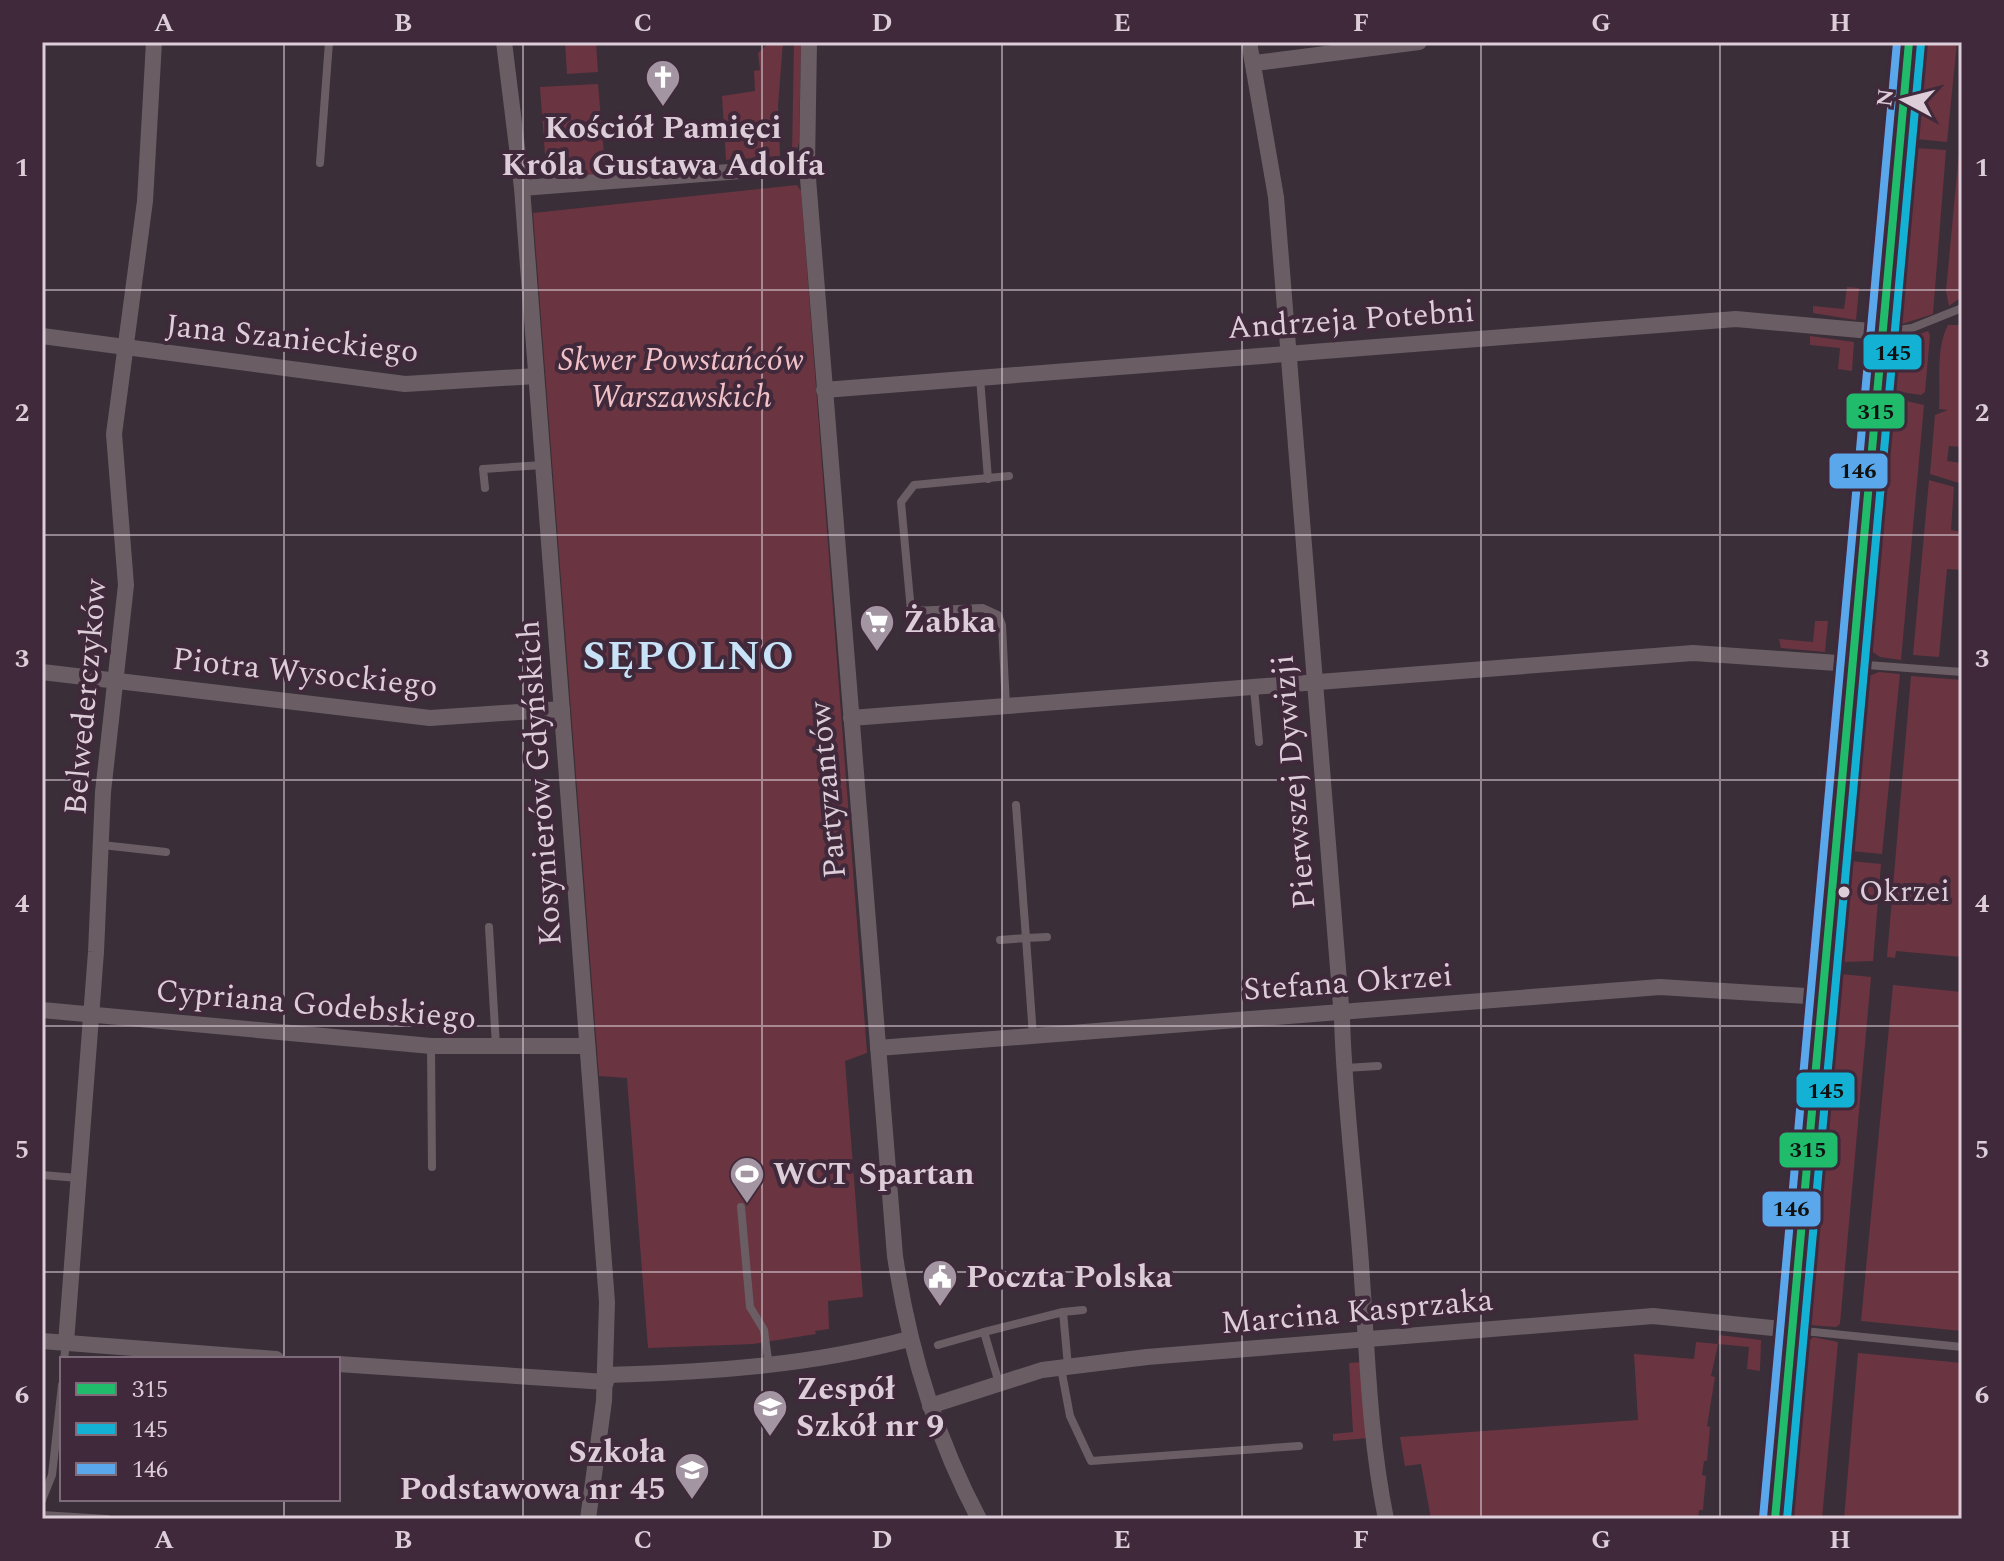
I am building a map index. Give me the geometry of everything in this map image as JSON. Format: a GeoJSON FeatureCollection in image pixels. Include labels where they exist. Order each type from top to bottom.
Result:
{"type":"FeatureCollection","features":[{"type":"Feature","properties":{"kind":"street","name":"Belwederczyków"},"geometry":{"type":"LineString","coordinates":[[65,1351],[102,845],[103,792],[126,585],[114,434],[145,201],[154,42]]}},
{"type":"Feature","properties":{"kind":"street","name":"Kosynierów Gdyńskich"},"geometry":{"type":"LineString","coordinates":[[504,42],[522,188],[607,1302],[606,1378],[588,1519]]}},
{"type":"Feature","properties":{"kind":"street","name":"Partyzantów"},"geometry":{"type":"LineString","coordinates":[[809,42],[807,166],[895,1256],[909,1339],[930,1406],[951,1464],[979,1519]]}},
{"type":"Feature","properties":{"kind":"street","name":"Pierwszej Dywizji"},"geometry":{"type":"LineString","coordinates":[[1249,42],[1276,197],[1360,1241],[1363,1340],[1386,1519]]}},
{"type":"Feature","properties":{"kind":"street"},"geometry":{"type":"LineString","coordinates":[[1255,63],[1419,42]]}},
{"type":"Feature","properties":{"kind":"street"},"geometry":{"type":"LineString","coordinates":[[1775,1519],[1909,42]]}},
{"type":"Feature","properties":{"kind":"street"},"geometry":{"type":"LineString","coordinates":[[522,188],[807,166]]}},
{"type":"Feature","properties":{"kind":"street","name":"Andrzeja Potebni"},"geometry":{"type":"LineString","coordinates":[[824,390],[1736,319],[1882,332]]}},
{"type":"Feature","properties":{"kind":"street","name":"Jana Szanieckiego"},"geometry":{"type":"LineString","coordinates":[[42,336],[405,384],[536,376]]}},
{"type":"Feature","properties":{"kind":"street"},"geometry":{"type":"LineString","coordinates":[[851,718],[1693,653],[1852,664]]}},
{"type":"Feature","properties":{"kind":"street","name":"Piotra Wysockiego"},"geometry":{"type":"LineString","coordinates":[[42,672],[430,718],[562,709]]}},
{"type":"Feature","properties":{"kind":"street","name":"Stefana Okrzei"},"geometry":{"type":"LineString","coordinates":[[878,1048],[1676,986],[1822,997]]}},
{"type":"Feature","properties":{"kind":"street","name":"Cypriana Godebskiego"},"geometry":{"type":"LineString","coordinates":[[42,1010],[431,1046],[587,1046]]}},
{"type":"Feature","properties":{"kind":"street","name":"Marcina Kasprzaka"},"geometry":{"type":"LineString","coordinates":[[930,1406],[999,1383],[1064,1367],[1363,1340],[1653,1316],[1793,1330]]}},
{"type":"Feature","properties":{"kind":"street"},"geometry":{"type":"LineString","coordinates":[[340,1364],[606,1378],[769,1367],[827,1359],[909,1339]]}},
{"type":"Feature","properties":{"kind":"street"},"geometry":{"type":"LineString","coordinates":[[42,1341],[65,1351],[223,1357]]}},
{"type":"Feature","properties":{"kind":"lane"},"geometry":{"type":"LineString","coordinates":[[320,163],[329,42]]}},
{"type":"Feature","properties":{"kind":"lane"},"geometry":{"type":"LineString","coordinates":[[1882,332],[1912,328],[1962,308]]}},
{"type":"Feature","properties":{"kind":"lane"},"geometry":{"type":"LineString","coordinates":[[980,378],[988,479]]}},
{"type":"Feature","properties":{"kind":"lane"},"geometry":{"type":"LineString","coordinates":[[485,488],[483,469],[543,465]]}},
{"type":"Feature","properties":{"kind":"lane"},"geometry":{"type":"LineString","coordinates":[[1006,707],[1002,625],[998,615],[976,608],[911,611],[901,502],[905,492],[914,485],[1009,476]]}},
{"type":"Feature","properties":{"kind":"lane"},"geometry":{"type":"LineString","coordinates":[[1852,664],[1962,672]]}},
{"type":"Feature","properties":{"kind":"lane"},"geometry":{"type":"LineString","coordinates":[[1254,688],[1259,742]]}},
{"type":"Feature","properties":{"kind":"lane"},"geometry":{"type":"LineString","coordinates":[[1016,805],[1033,1036]]}},
{"type":"Feature","properties":{"kind":"lane"},"geometry":{"type":"LineString","coordinates":[[102,845],[166,852]]}},
{"type":"Feature","properties":{"kind":"lane"},"geometry":{"type":"LineString","coordinates":[[489,927],[496,1047]]}},
{"type":"Feature","properties":{"kind":"lane"},"geometry":{"type":"LineString","coordinates":[[1000,940],[1047,937]]}},
{"type":"Feature","properties":{"kind":"lane"},"geometry":{"type":"LineString","coordinates":[[431,1046],[432,1167]]}},
{"type":"Feature","properties":{"kind":"lane"},"geometry":{"type":"LineString","coordinates":[[1345,1068],[1378,1066]]}},
{"type":"Feature","properties":{"kind":"lane"},"geometry":{"type":"LineString","coordinates":[[42,1175],[78,1178]]}},
{"type":"Feature","properties":{"kind":"lane"},"geometry":{"type":"LineString","coordinates":[[741,1207],[750,1307],[764,1330],[769,1367]]}},
{"type":"Feature","properties":{"kind":"lane"},"geometry":{"type":"LineString","coordinates":[[938,1345],[1063,1312],[1083,1310]]}},
{"type":"Feature","properties":{"kind":"lane"},"geometry":{"type":"LineString","coordinates":[[1063,1312],[1064,1367],[1070,1416],[1091,1461],[1299,1446]]}},
{"type":"Feature","properties":{"kind":"lane"},"geometry":{"type":"LineString","coordinates":[[1793,1330],[1962,1347]]}},
{"type":"Feature","properties":{"kind":"lane"},"geometry":{"type":"LineString","coordinates":[[984,1332],[999,1383]]}},
{"type":"Feature","properties":{"kind":"lane"},"geometry":{"type":"LineString","coordinates":[[42,1500],[52,1475],[60,1403]]}},
{"type":"Feature","properties":{"kind":"lane"},"geometry":{"type":"LineString","coordinates":[[42,1515],[107,1519]]}},
{"type":"Feature","properties":{"kind":"green space"},"geometry":{"type":"Polygon","coordinates":[[[565,42],[596,42],[598,72],[567,74],[565,42]]]}},
{"type":"Feature","properties":{"kind":"green space"},"geometry":{"type":"Polygon","coordinates":[[[770,42],[783,42],[778,106],[780,156],[726,160],[722,96],[755,91],[754,71],[760,70],[758,53],[770,42]]]}},
{"type":"Feature","properties":{"kind":"green space"},"geometry":{"type":"Polygon","coordinates":[[[1924,42],[1957,42],[1947,142],[1916,139],[1924,42]]]}},
{"type":"Feature","properties":{"kind":"green space"},"geometry":{"type":"Polygon","coordinates":[[[794,43],[801,43],[799,142],[796,153],[792,153],[794,43]]]}},
{"type":"Feature","properties":{"kind":"green space"},"geometry":{"type":"Polygon","coordinates":[[[598,84],[605,166],[596,179],[547,182],[540,87],[598,84]]]}},
{"type":"Feature","properties":{"kind":"green space"},"geometry":{"type":"Polygon","coordinates":[[[1962,121],[1959,299],[1949,306],[1946,291],[1962,121]]]}},
{"type":"Feature","properties":{"kind":"green space"},"geometry":{"type":"Polygon","coordinates":[[[1916,148],[1946,150],[1933,314],[1899,325],[1916,148]]]}},
{"type":"Feature","properties":{"kind":"green space","name":"Skwer Powstańców Warszawskich"},"geometry":{"type":"Polygon","coordinates":[[[797,185],[801,191],[867,1053],[845,1061],[863,1297],[828,1301],[829,1329],[815,1331],[816,1334],[753,1344],[648,1348],[627,1078],[599,1076],[533,213],[797,185]]]}},
{"type":"Feature","properties":{"kind":"green space"},"geometry":{"type":"Polygon","coordinates":[[[1847,287],[1859,288],[1856,320],[1813,313],[1813,306],[1844,309],[1847,287]]]}},
{"type":"Feature","properties":{"kind":"green space"},"geometry":{"type":"Polygon","coordinates":[[[1948,325],[1962,325],[1962,447],[1949,446],[1947,461],[1961,463],[1962,455],[1962,484],[1930,474],[1935,415],[1948,410],[1939,409],[1941,345],[1948,325]]]}},
{"type":"Feature","properties":{"kind":"green space"},"geometry":{"type":"Polygon","coordinates":[[[1928,331],[1925,392],[1921,395],[1894,391],[1899,341],[1928,331]]]}},
{"type":"Feature","properties":{"kind":"green space"},"geometry":{"type":"Polygon","coordinates":[[[1810,336],[1854,342],[1852,371],[1838,369],[1840,348],[1810,345],[1810,336]]]}},
{"type":"Feature","properties":{"kind":"green space"},"geometry":{"type":"Polygon","coordinates":[[[1893,398],[1924,405],[1901,660],[1880,657],[1870,650],[1893,398]]]}},
{"type":"Feature","properties":{"kind":"green space"},"geometry":{"type":"Polygon","coordinates":[[[1929,480],[1954,487],[1951,530],[1962,532],[1962,570],[1947,569],[1939,657],[1913,655],[1929,480]]]}},
{"type":"Feature","properties":{"kind":"green space"},"geometry":{"type":"Polygon","coordinates":[[[1815,621],[1828,621],[1825,652],[1781,648],[1779,639],[1813,642],[1815,621]]]}},
{"type":"Feature","properties":{"kind":"green space"},"geometry":{"type":"Polygon","coordinates":[[[1879,672],[1900,674],[1882,854],[1851,851],[1867,681],[1869,676],[1879,672]]]}},
{"type":"Feature","properties":{"kind":"green space"},"geometry":{"type":"Polygon","coordinates":[[[1911,676],[1962,680],[1962,957],[1896,951],[1895,958],[1887,957],[1911,676]]]}},
{"type":"Feature","properties":{"kind":"green space"},"geometry":{"type":"Polygon","coordinates":[[[1850,861],[1881,864],[1873,961],[1843,962],[1850,861]]]}},
{"type":"Feature","properties":{"kind":"green space"},"geometry":{"type":"Polygon","coordinates":[[[1841,974],[1871,977],[1840,1324],[1836,1327],[1809,1325],[1841,974]]]}},
{"type":"Feature","properties":{"kind":"green space"},"geometry":{"type":"Polygon","coordinates":[[[1893,985],[1962,992],[1962,1331],[1861,1321],[1893,985]]]}},
{"type":"Feature","properties":{"kind":"green space"},"geometry":{"type":"Polygon","coordinates":[[[1719,1335],[1761,1340],[1760,1371],[1747,1369],[1749,1347],[1718,1344],[1719,1335]]]}},
{"type":"Feature","properties":{"kind":"green space"},"geometry":{"type":"Polygon","coordinates":[[[1813,1337],[1838,1342],[1822,1519],[1791,1519],[1807,1343],[1813,1337]]]}},
{"type":"Feature","properties":{"kind":"green space"},"geometry":{"type":"Polygon","coordinates":[[[1696,1342],[1718,1344],[1711,1376],[1715,1377],[1707,1426],[1710,1427],[1707,1461],[1704,1461],[1702,1475],[1706,1476],[1703,1510],[1699,1510],[1698,1519],[1431,1519],[1421,1464],[1405,1466],[1400,1437],[1638,1420],[1634,1354],[1694,1359],[1696,1342]]]}},
{"type":"Feature","properties":{"kind":"green space"},"geometry":{"type":"Polygon","coordinates":[[[1858,1353],[1962,1363],[1962,1519],[1844,1519],[1858,1353]]]}},
{"type":"Feature","properties":{"kind":"green space"},"geometry":{"type":"Polygon","coordinates":[[[1362,1362],[1369,1438],[1333,1441],[1333,1434],[1353,1432],[1349,1363],[1362,1362]]]}},
{"type":"Feature","properties":{"kind":"transit line","name":"146"},"geometry":{"type":"LineString","coordinates":[[1763,1518],[1897,42]]}},
{"type":"Feature","properties":{"kind":"transit line","name":"315"},"geometry":{"type":"LineString","coordinates":[[1775,1519],[1909,42]]}},
{"type":"Feature","properties":{"kind":"transit line","name":"145"},"geometry":{"type":"LineString","coordinates":[[1787,1519],[1921,43]]}},
{"type":"Feature","properties":{"kind":"place","name":"Kościół Pamięci Króla Gustawa Adolfa"},"geometry":{"type":"Point","coordinates":[663,108]}},
{"type":"Feature","properties":{"kind":"place","name":"Żabka"},"geometry":{"type":"Point","coordinates":[877,653]}},
{"type":"Feature","properties":{"kind":"place","name":"Okrzei"},"geometry":{"type":"Point","coordinates":[1844,892]}},
{"type":"Feature","properties":{"kind":"place","name":"WCT Spartan"},"geometry":{"type":"Point","coordinates":[747,1205]}},
{"type":"Feature","properties":{"kind":"place","name":"Poczta Polska"},"geometry":{"type":"Point","coordinates":[940,1308]}},
{"type":"Feature","properties":{"kind":"place","name":"Zespół Szkół nr 9"},"geometry":{"type":"Point","coordinates":[770,1438]}},
{"type":"Feature","properties":{"kind":"place","name":"Szkoła Podstawowa nr 45"},"geometry":{"type":"Point","coordinates":[692,1501]}},
{"type":"Feature","properties":{"kind":"district","name":"SĘPOLNO"},"geometry":{"type":"Point","coordinates":[689,657]}}]}
